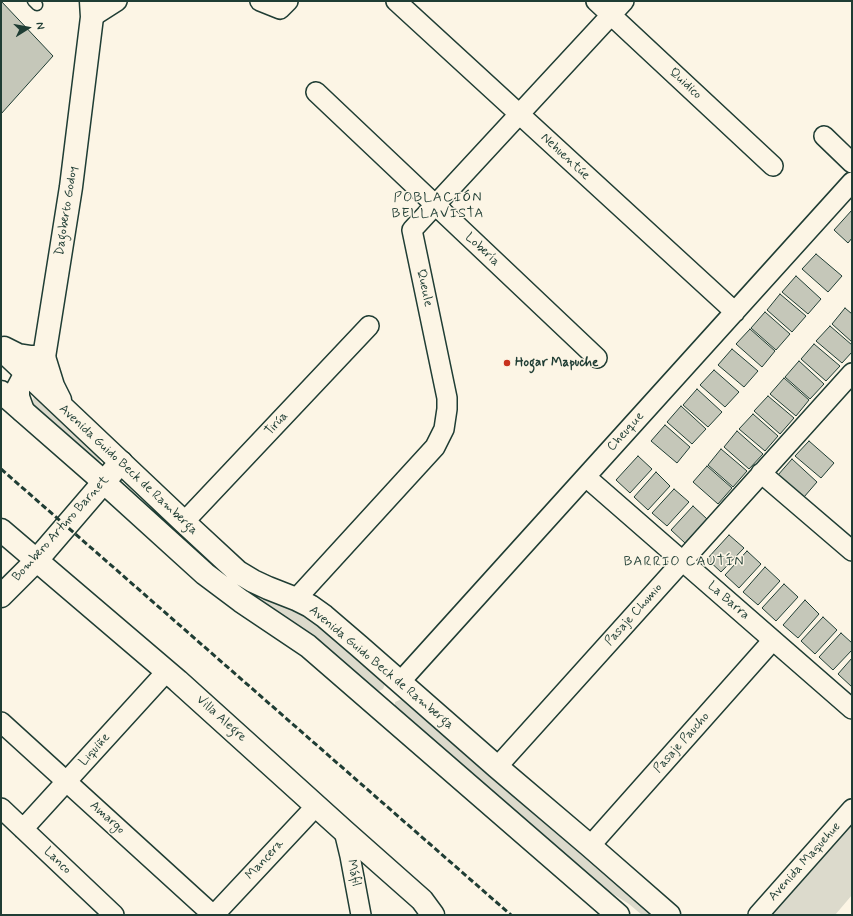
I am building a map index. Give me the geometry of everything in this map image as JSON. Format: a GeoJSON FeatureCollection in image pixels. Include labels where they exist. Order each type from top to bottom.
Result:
{"type":"FeatureCollection","features":[{"type":"Feature","properties":{"kind":"main road","name":"Dagoberto Godoy"},"geometry":{"type":"LineString","coordinates":[[44,357],[71,187],[91,9]]}},
{"type":"Feature","properties":{"kind":"main road"},"geometry":{"type":"LineString","coordinates":[[1,348],[31,357],[44,357]]}},
{"type":"Feature","properties":{"kind":"main road","name":"Avenida Guido Beck de Ramberga"},"geometry":{"type":"LineString","coordinates":[[1,348],[228,563],[242,574],[268,588],[296,598],[324,616],[496,767],[669,915]]}},
{"type":"Feature","properties":{"kind":"main road"},"geometry":{"type":"LineString","coordinates":[[23,411],[18,397],[18,388],[26,373],[44,357]]}},
{"type":"Feature","properties":{"kind":"main road"},"geometry":{"type":"LineString","coordinates":[[44,357],[52,386],[68,413]]}},
{"type":"Feature","properties":{"kind":"main road","name":"Avenida Guido Beck de Ramberga"},"geometry":{"type":"LineString","coordinates":[[1,392],[206,574],[241,601],[308,646],[618,915]]}},
{"type":"Feature","properties":{"kind":"main road","name":"Bombero Arturo Barnet"},"geometry":{"type":"LineString","coordinates":[[1,596],[36,561],[121,462]]}},
{"type":"Feature","properties":{"kind":"main road","name":"Villa Alegre"},"geometry":{"type":"LineString","coordinates":[[1,530],[167,671],[422,900],[433,915]]}},
{"type":"Feature","properties":{"kind":"main road"},"geometry":{"type":"LineString","coordinates":[[379,708],[400,682]]}},
{"type":"Feature","properties":{"kind":"street"},"geometry":{"type":"LineString","coordinates":[[91,9],[117,1]]}},
{"type":"Feature","properties":{"kind":"street"},"geometry":{"type":"LineString","coordinates":[[260,1],[280,9],[288,1]]}},
{"type":"Feature","properties":{"kind":"street","name":"Nehuentúe"},"geometry":{"type":"LineString","coordinates":[[396,1],[734,312]]}},
{"type":"Feature","properties":{"kind":"street","name":"Quidico"},"geometry":{"type":"LineString","coordinates":[[596,1],[774,166]]}},
{"type":"Feature","properties":{"kind":"street","name":"Queule"},"geometry":{"type":"LineString","coordinates":[[296,598],[436,447],[444,429],[448,409],[447,398],[412,230],[624,1]]}},
{"type":"Feature","properties":{"kind":"street","name":"Lobería"},"geometry":{"type":"LineString","coordinates":[[316,92],[597,358]]}},
{"type":"Feature","properties":{"kind":"street"},"geometry":{"type":"LineString","coordinates":[[824,136],[852,163]]}},
{"type":"Feature","properties":{"kind":"street","name":"Cheuque"},"geometry":{"type":"LineString","coordinates":[[400,682],[852,182]]}},
{"type":"Feature","properties":{"kind":"street","name":"Tirúa"},"geometry":{"type":"LineString","coordinates":[[184,522],[370,326]]}},
{"type":"Feature","properties":{"kind":"street","name":"Pasaje Chomio"},"geometry":{"type":"LineString","coordinates":[[496,767],[852,373]]}},
{"type":"Feature","properties":{"kind":"street"},"geometry":{"type":"LineString","coordinates":[[761,473],[852,551]]}},
{"type":"Feature","properties":{"kind":"street","name":"La Barra"},"geometry":{"type":"LineString","coordinates":[[586,477],[852,709]]}},
{"type":"Feature","properties":{"kind":"street","name":"Pasaje Paucho"},"geometry":{"type":"LineString","coordinates":[[590,846],[773,640]]}},
{"type":"Feature","properties":{"kind":"street","name":"Liquiñe"},"geometry":{"type":"LineString","coordinates":[[23,829],[167,671]]}},
{"type":"Feature","properties":{"kind":"street","name":"Amargo"},"geometry":{"type":"LineString","coordinates":[[1,722],[214,915]]}},
{"type":"Feature","properties":{"kind":"street","name":"Mancera"},"geometry":{"type":"LineString","coordinates":[[214,915],[316,806]]}},
{"type":"Feature","properties":{"kind":"street","name":"Lanco"},"geometry":{"type":"LineString","coordinates":[[1,808],[114,915]]}},
{"type":"Feature","properties":{"kind":"street","name":"Avenida Maquehue"},"geometry":{"type":"LineString","coordinates":[[758,915],[852,809]]}},
{"type":"Feature","properties":{"kind":"street","name":"Máfil"},"geometry":{"type":"LineString","coordinates":[[344,831],[361,915]]}},
{"type":"Feature","properties":{"kind":"shaded area"},"geometry":{"type":"Polygon","coordinates":[[[36,393],[100,453],[99,469],[32,405],[34,395],[36,393]]]}},
{"type":"Feature","properties":{"kind":"shaded area"},"geometry":{"type":"Polygon","coordinates":[[[225,573],[314,619],[385,681],[383,689],[376,691],[274,610],[247,592],[225,573]]]}},
{"type":"Feature","properties":{"kind":"shaded area"},"geometry":{"type":"Polygon","coordinates":[[[402,699],[407,701],[653,915],[642,915],[629,904],[602,887],[395,708],[395,702],[402,699]]]}},
{"type":"Feature","properties":{"kind":"shaded area"},"geometry":{"type":"Polygon","coordinates":[[[852,823],[852,895],[835,915],[770,915],[852,823]]]}},
{"type":"Feature","properties":{"kind":"building"},"geometry":{"type":"Polygon","coordinates":[[[1,1],[53,56],[1,114],[1,1]]]}},
{"type":"Feature","properties":{"kind":"building"},"geometry":{"type":"Polygon","coordinates":[[[852,210],[852,238],[848,243],[834,230],[852,210]]]}},
{"type":"Feature","properties":{"kind":"building"},"geometry":{"type":"Polygon","coordinates":[[[816,254],[842,276],[828,292],[802,269],[816,254]]]}},
{"type":"Feature","properties":{"kind":"building"},"geometry":{"type":"Polygon","coordinates":[[[796,276],[821,299],[808,314],[782,292],[796,276]]]}},
{"type":"Feature","properties":{"kind":"building"},"geometry":{"type":"Polygon","coordinates":[[[780,294],[806,316],[792,332],[767,310],[780,294]]]}},
{"type":"Feature","properties":{"kind":"building"},"geometry":{"type":"Polygon","coordinates":[[[845,308],[852,314],[852,342],[832,324],[845,308]]]}},
{"type":"Feature","properties":{"kind":"building"},"geometry":{"type":"Polygon","coordinates":[[[765,312],[790,334],[776,350],[751,328],[765,312]]]}},
{"type":"Feature","properties":{"kind":"building"},"geometry":{"type":"Polygon","coordinates":[[[830,326],[852,345],[852,352],[842,363],[816,341],[830,326]]]}},
{"type":"Feature","properties":{"kind":"building"},"geometry":{"type":"Polygon","coordinates":[[[750,329],[775,351],[762,367],[736,344],[750,329]]]}},
{"type":"Feature","properties":{"kind":"building"},"geometry":{"type":"Polygon","coordinates":[[[814,344],[840,366],[826,381],[801,359],[814,344]]]}},
{"type":"Feature","properties":{"kind":"building"},"geometry":{"type":"Polygon","coordinates":[[[732,349],[758,371],[744,387],[718,365],[732,349]]]}},
{"type":"Feature","properties":{"kind":"building"},"geometry":{"type":"Polygon","coordinates":[[[799,361],[824,384],[810,399],[785,377],[799,361]]]}},
{"type":"Feature","properties":{"kind":"building"},"geometry":{"type":"Polygon","coordinates":[[[714,370],[739,392],[725,407],[700,385],[714,370]]]}},
{"type":"Feature","properties":{"kind":"building"},"geometry":{"type":"Polygon","coordinates":[[[784,378],[809,400],[796,416],[770,394],[784,378]]]}},
{"type":"Feature","properties":{"kind":"building"},"geometry":{"type":"Polygon","coordinates":[[[697,389],[722,412],[708,427],[683,405],[697,389]]]}},
{"type":"Feature","properties":{"kind":"building"},"geometry":{"type":"Polygon","coordinates":[[[768,396],[794,418],[780,434],[754,411],[768,396]]]}},
{"type":"Feature","properties":{"kind":"building"},"geometry":{"type":"Polygon","coordinates":[[[681,406],[706,429],[692,444],[667,422],[681,406]]]}},
{"type":"Feature","properties":{"kind":"building"},"geometry":{"type":"Polygon","coordinates":[[[753,414],[778,436],[765,451],[739,429],[753,414]]]}},
{"type":"Feature","properties":{"kind":"building"},"geometry":{"type":"Polygon","coordinates":[[[665,425],[690,447],[677,463],[651,441],[665,425]]]}},
{"type":"Feature","properties":{"kind":"building"},"geometry":{"type":"Polygon","coordinates":[[[737,431],[763,454],[749,469],[724,447],[737,431]]]}},
{"type":"Feature","properties":{"kind":"building"},"geometry":{"type":"Polygon","coordinates":[[[809,441],[834,463],[821,478],[795,456],[809,441]]]}},
{"type":"Feature","properties":{"kind":"building"},"geometry":{"type":"Polygon","coordinates":[[[721,449],[747,471],[733,487],[708,465],[721,449]]]}},
{"type":"Feature","properties":{"kind":"building"},"geometry":{"type":"Polygon","coordinates":[[[638,456],[652,469],[630,493],[616,480],[638,456]]]}},
{"type":"Feature","properties":{"kind":"building"},"geometry":{"type":"Polygon","coordinates":[[[792,459],[817,482],[804,497],[778,475],[792,459]]]}},
{"type":"Feature","properties":{"kind":"building"},"geometry":{"type":"Polygon","coordinates":[[[707,466],[732,488],[718,504],[693,482],[707,466]]]}},
{"type":"Feature","properties":{"kind":"building"},"geometry":{"type":"Polygon","coordinates":[[[656,472],[670,486],[648,510],[634,497],[656,472]]]}},
{"type":"Feature","properties":{"kind":"building"},"geometry":{"type":"Polygon","coordinates":[[[674,489],[689,502],[667,526],[652,513],[674,489]]]}},
{"type":"Feature","properties":{"kind":"building"},"geometry":{"type":"Polygon","coordinates":[[[693,506],[707,519],[685,543],[671,530],[693,506]]]}},
{"type":"Feature","properties":{"kind":"building"},"geometry":{"type":"Polygon","coordinates":[[[729,535],[744,548],[721,572],[707,559],[729,535]]]}},
{"type":"Feature","properties":{"kind":"building"},"geometry":{"type":"Polygon","coordinates":[[[747,551],[761,564],[739,588],[725,575],[747,551]]]}},
{"type":"Feature","properties":{"kind":"building"},"geometry":{"type":"Polygon","coordinates":[[[765,567],[780,581],[758,605],[743,592],[765,567]]]}},
{"type":"Feature","properties":{"kind":"building"},"geometry":{"type":"Polygon","coordinates":[[[784,584],[798,597],[776,621],[762,608],[784,584]]]}},
{"type":"Feature","properties":{"kind":"building"},"geometry":{"type":"Polygon","coordinates":[[[805,600],[819,614],[798,638],[783,625],[805,600]]]}},
{"type":"Feature","properties":{"kind":"building"},"geometry":{"type":"Polygon","coordinates":[[[823,617],[837,630],[815,654],[801,641],[823,617]]]}},
{"type":"Feature","properties":{"kind":"building"},"geometry":{"type":"Polygon","coordinates":[[[841,633],[852,643],[852,650],[833,670],[819,657],[841,633]]]}},
{"type":"Feature","properties":{"kind":"building"},"geometry":{"type":"Polygon","coordinates":[[[852,658],[852,687],[838,674],[852,658]]]}},
{"type":"Feature","properties":{"kind":"railway"},"geometry":{"type":"LineString","coordinates":[[1,469],[511,915]]}},
{"type":"Feature","properties":{"kind":"place","name":"Hogar Mapuche"},"geometry":{"type":"Point","coordinates":[507,363]}},
{"type":"Feature","properties":{"kind":"district","name":"POBLACIÓN BELLAVISTA"},"geometry":{"type":"Point","coordinates":[438,206]}},
{"type":"Feature","properties":{"kind":"district","name":"BARRIO CAUTÍN"},"geometry":{"type":"Point","coordinates":[684,562]}}]}
